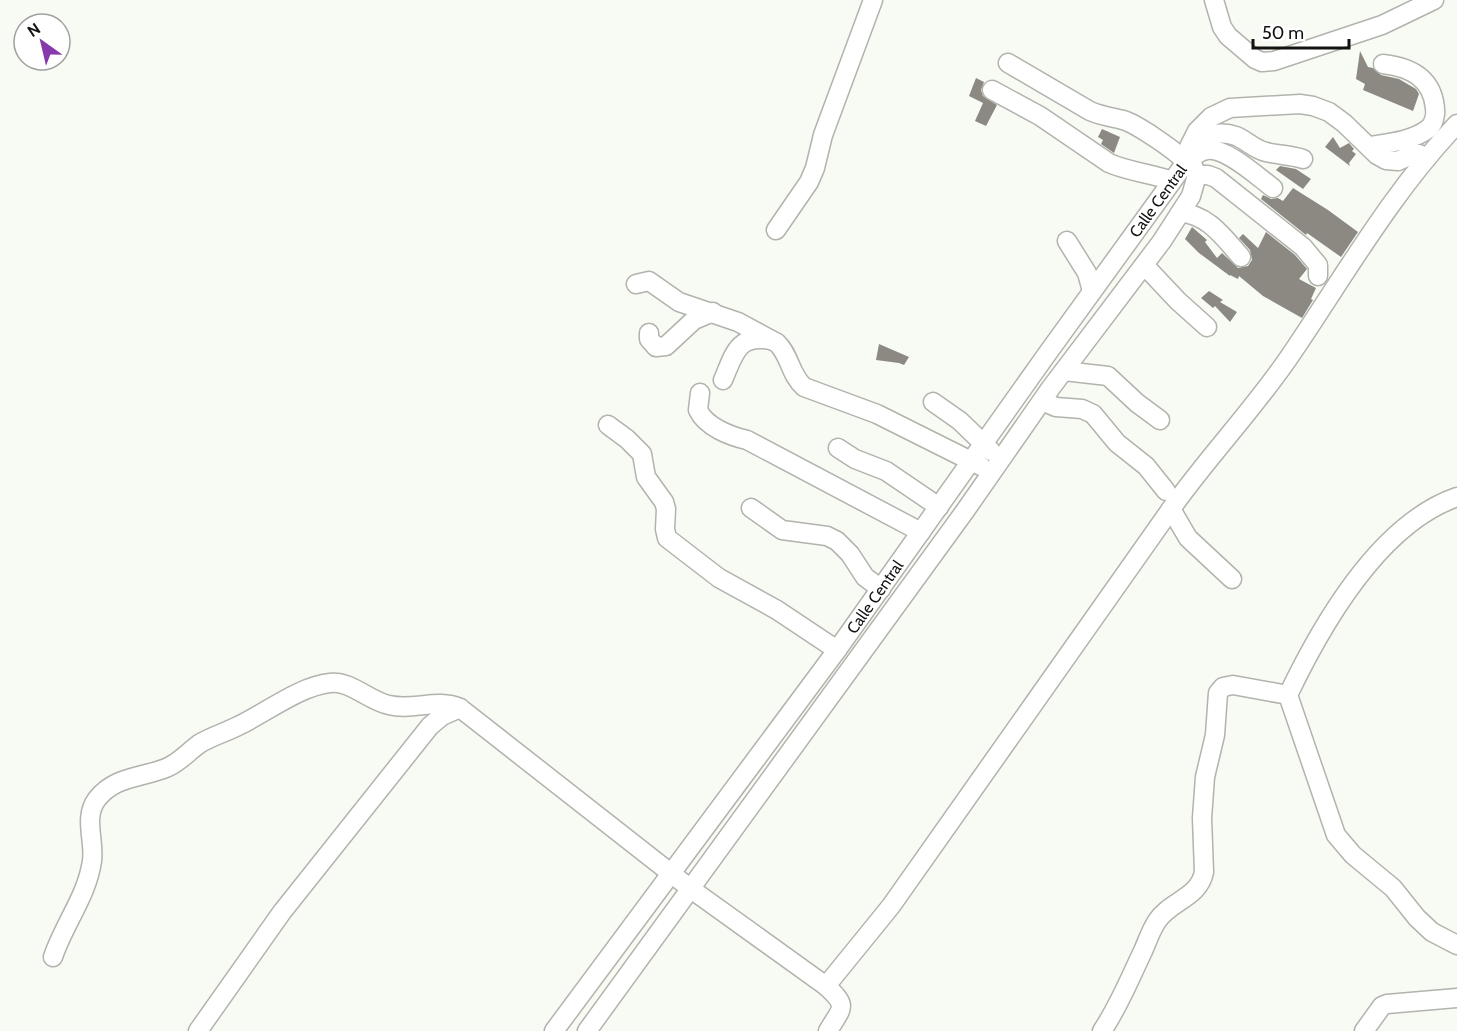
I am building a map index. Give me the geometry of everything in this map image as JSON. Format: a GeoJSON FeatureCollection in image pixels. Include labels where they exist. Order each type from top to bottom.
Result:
{"type":"FeatureCollection","features":[{"type":"Feature","properties":{"kind":"street"},"geometry":{"type":"LineString","coordinates":[[776,230],[809,182],[815,168],[823,135],[873,0]]}},
{"type":"Feature","properties":{"kind":"street"},"geometry":{"type":"LineString","coordinates":[[1214,0],[1222,27],[1228,36],[1255,59],[1262,62],[1281,59],[1382,25],[1434,0]]}},
{"type":"Feature","properties":{"kind":"street"},"geometry":{"type":"LineString","coordinates":[[1008,63],[1090,111],[1104,117],[1124,120],[1135,126],[1223,183],[1293,238],[1318,265],[1318,276]]}},
{"type":"Feature","properties":{"kind":"street"},"geometry":{"type":"LineString","coordinates":[[1370,146],[1410,138],[1427,130],[1435,115],[1434,98],[1427,82],[1402,68],[1383,64]]}},
{"type":"Feature","properties":{"kind":"street"},"geometry":{"type":"LineString","coordinates":[[992,90],[1040,117],[1109,163],[1119,168],[1172,181]]}},
{"type":"Feature","properties":{"kind":"street","name":"Calle Central"},"geometry":{"type":"LineString","coordinates":[[587,1031],[1180,213],[1191,196],[1190,161],[1197,131],[1211,117],[1230,108],[1300,104],[1329,112],[1370,146],[1377,155],[1386,160],[1398,161],[1419,153],[1427,158]]}},
{"type":"Feature","properties":{"kind":"street"},"geometry":{"type":"LineString","coordinates":[[826,987],[891,906],[1192,479],[1246,416],[1294,351],[1332,290],[1427,158],[1457,124]]}},
{"type":"Feature","properties":{"kind":"street"},"geometry":{"type":"LineString","coordinates":[[1190,161],[1203,137],[1226,134],[1236,136],[1265,152],[1292,155],[1303,159]]}},
{"type":"Feature","properties":{"kind":"street"},"geometry":{"type":"LineString","coordinates":[[1190,161],[1204,150],[1210,149],[1223,153],[1273,188]]}},
{"type":"Feature","properties":{"kind":"street","name":"Calle Central"},"geometry":{"type":"LineString","coordinates":[[554,1031],[837,650],[1092,291],[1172,181],[1190,161]]}},
{"type":"Feature","properties":{"kind":"street"},"geometry":{"type":"LineString","coordinates":[[1180,213],[1192,214],[1210,225],[1221,234],[1240,257]]}},
{"type":"Feature","properties":{"kind":"street"},"geometry":{"type":"LineString","coordinates":[[1067,241],[1087,273],[1092,291]]}},
{"type":"Feature","properties":{"kind":"street"},"geometry":{"type":"LineString","coordinates":[[1144,265],[1178,301],[1207,327]]}},
{"type":"Feature","properties":{"kind":"street"},"geometry":{"type":"LineString","coordinates":[[636,284],[649,281],[679,302],[738,322],[771,340],[782,347],[798,381],[804,387],[877,414],[957,454],[997,466]]}},
{"type":"Feature","properties":{"kind":"street"},"geometry":{"type":"LineString","coordinates":[[649,333],[652,344],[656,347],[666,346],[694,320],[713,312]]}},
{"type":"Feature","properties":{"kind":"street"},"geometry":{"type":"LineString","coordinates":[[723,380],[740,345],[754,338],[771,340]]}},
{"type":"Feature","properties":{"kind":"street"},"geometry":{"type":"LineString","coordinates":[[1064,371],[1108,376],[1137,403],[1160,420]]}},
{"type":"Feature","properties":{"kind":"street"},"geometry":{"type":"LineString","coordinates":[[700,393],[698,410],[706,422],[747,440],[921,532]]}},
{"type":"Feature","properties":{"kind":"street"},"geometry":{"type":"LineString","coordinates":[[1042,401],[1056,407],[1082,409],[1093,414],[1124,450],[1146,466],[1166,491]]}},
{"type":"Feature","properties":{"kind":"street"},"geometry":{"type":"LineString","coordinates":[[933,402],[954,416],[984,444],[997,466]]}},
{"type":"Feature","properties":{"kind":"street"},"geometry":{"type":"LineString","coordinates":[[608,425],[642,454],[646,477],[664,502],[665,529],[668,538],[719,578],[777,610],[837,650]]}},
{"type":"Feature","properties":{"kind":"street"},"geometry":{"type":"LineString","coordinates":[[837,448],[855,459],[886,471],[939,507]]}},
{"type":"Feature","properties":{"kind":"street"},"geometry":{"type":"LineString","coordinates":[[1457,496],[1435,507],[1410,524],[1366,567],[1328,618],[1288,695],[1336,835],[1353,855],[1393,888],[1417,918],[1432,932],[1457,945]]}},
{"type":"Feature","properties":{"kind":"street"},"geometry":{"type":"LineString","coordinates":[[751,508],[782,530],[827,536],[837,541],[850,554],[865,577],[881,589]]}},
{"type":"Feature","properties":{"kind":"street"},"geometry":{"type":"LineString","coordinates":[[1171,509],[1188,538],[1232,579]]}},
{"type":"Feature","properties":{"kind":"street"},"geometry":{"type":"LineString","coordinates":[[53,957],[58,942],[80,903],[89,878],[93,858],[91,831],[93,807],[97,800],[115,783],[166,768],[210,738],[240,726],[313,687],[329,683],[344,685],[388,705],[443,703],[460,708],[670,873],[840,999],[842,1008],[828,1031]]}},
{"type":"Feature","properties":{"kind":"street"},"geometry":{"type":"LineString","coordinates":[[1102,1031],[1113,1015],[1157,920],[1194,891],[1203,879],[1204,788],[1215,735],[1218,693],[1223,687],[1233,684],[1288,695]]}},
{"type":"Feature","properties":{"kind":"street"},"geometry":{"type":"LineString","coordinates":[[198,1031],[282,912],[430,726],[442,716],[460,708]]}},
{"type":"Feature","properties":{"kind":"street"},"geometry":{"type":"LineString","coordinates":[[1364,1031],[1382,1006],[1457,998]]}},
{"type":"Feature","properties":{"kind":"building"},"geometry":{"type":"Polygon","coordinates":[[[1360,51],[1368,67],[1381,75],[1399,79],[1416,89],[1419,94],[1413,111],[1363,90],[1365,84],[1356,79],[1360,51]]]}},
{"type":"Feature","properties":{"kind":"building"},"geometry":{"type":"Polygon","coordinates":[[[976,78],[984,82],[981,90],[983,96],[997,105],[986,126],[975,121],[983,103],[969,96],[976,78]]]}},
{"type":"Feature","properties":{"kind":"building"},"geometry":{"type":"Polygon","coordinates":[[[1102,129],[1120,137],[1114,153],[1101,144],[1103,140],[1098,137],[1102,129]]]}},
{"type":"Feature","properties":{"kind":"building"},"geometry":{"type":"Polygon","coordinates":[[[1333,137],[1340,148],[1349,143],[1354,149],[1352,151],[1356,154],[1349,163],[1350,166],[1325,147],[1333,137]]]}},
{"type":"Feature","properties":{"kind":"building"},"geometry":{"type":"Polygon","coordinates":[[[1280,166],[1296,169],[1311,179],[1303,189],[1276,170],[1280,166]]]}},
{"type":"Feature","properties":{"kind":"building"},"geometry":{"type":"Polygon","coordinates":[[[1293,188],[1358,232],[1341,257],[1307,233],[1306,235],[1261,199],[1263,195],[1283,201],[1293,188]]]}},
{"type":"Feature","properties":{"kind":"building"},"geometry":{"type":"Polygon","coordinates":[[[1192,227],[1207,240],[1205,242],[1217,258],[1222,253],[1238,268],[1248,266],[1252,260],[1250,250],[1239,238],[1243,234],[1258,248],[1266,232],[1295,255],[1307,269],[1299,279],[1316,288],[1311,299],[1313,300],[1302,318],[1263,296],[1239,276],[1238,279],[1230,276],[1199,253],[1185,239],[1192,227]]]}},
{"type":"Feature","properties":{"kind":"building"},"geometry":{"type":"Polygon","coordinates":[[[1209,291],[1223,300],[1220,302],[1237,312],[1230,322],[1215,306],[1213,308],[1201,298],[1209,291]]]}},
{"type":"Feature","properties":{"kind":"building"},"geometry":{"type":"Polygon","coordinates":[[[879,344],[909,357],[904,365],[876,360],[879,344]]]}}]}
